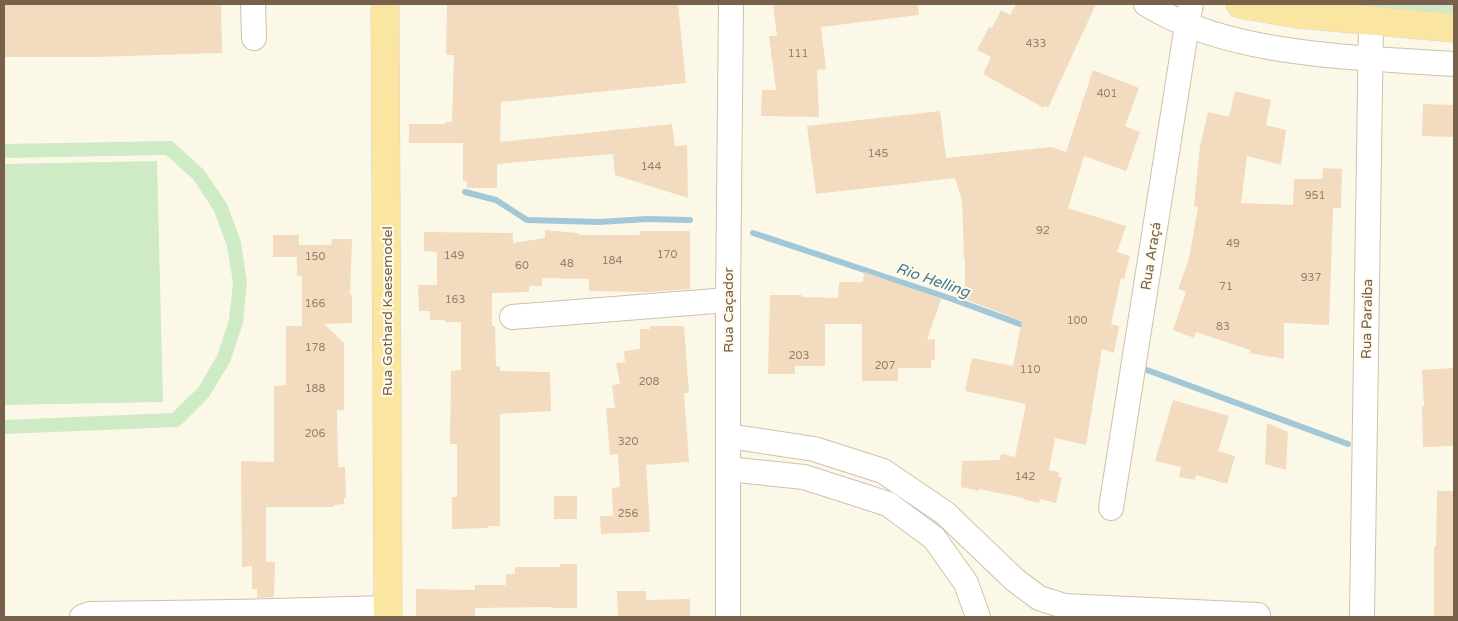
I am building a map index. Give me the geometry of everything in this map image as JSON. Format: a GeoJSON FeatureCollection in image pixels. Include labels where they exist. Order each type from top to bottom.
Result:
{"type":"FeatureCollection","features":[{"type":"Feature","properties":{"kind":"main road","name":"Rua Gothard Kaesemodel"},"geometry":{"type":"LineString","coordinates":[[386,4],[388,613]]}},
{"type":"Feature","properties":{"kind":"main road"},"geometry":{"type":"LineString","coordinates":[[1240,4],[1298,14],[1454,28]]}},
{"type":"Feature","properties":{"kind":"street"},"geometry":{"type":"LineString","coordinates":[[253,4],[254,38]]}},
{"type":"Feature","properties":{"kind":"street","name":"Rua Caçador"},"geometry":{"type":"LineString","coordinates":[[728,617],[728,300],[732,4]]}},
{"type":"Feature","properties":{"kind":"street"},"geometry":{"type":"LineString","coordinates":[[1146,4],[1189,14],[1220,36],[1259,45],[1302,52],[1454,64]]}},
{"type":"Feature","properties":{"kind":"street","name":"Rua Araçá"},"geometry":{"type":"LineString","coordinates":[[1111,508],[1189,14]]}},
{"type":"Feature","properties":{"kind":"street","name":"Rua Paraíba"},"geometry":{"type":"LineString","coordinates":[[1362,617],[1371,22]]}},
{"type":"Feature","properties":{"kind":"street"},"geometry":{"type":"LineString","coordinates":[[512,317],[728,300]]}},
{"type":"Feature","properties":{"kind":"street"},"geometry":{"type":"LineString","coordinates":[[728,436],[814,450],[883,471],[945,514],[1015,580],[1039,598],[1064,606],[1258,615]]}},
{"type":"Feature","properties":{"kind":"street"},"geometry":{"type":"LineString","coordinates":[[728,469],[804,477],[888,504],[934,538],[966,583],[978,617]]}},
{"type":"Feature","properties":{"kind":"street"},"geometry":{"type":"LineString","coordinates":[[82,617],[90,614],[233,612],[388,613]]}},
{"type":"Feature","properties":{"kind":"green space"},"geometry":{"type":"Polygon","coordinates":[[[1319,4],[1454,4],[1454,16],[1319,4]]]}},
{"type":"Feature","properties":{"kind":"green space"},"geometry":{"type":"Polygon","coordinates":[[[172,141],[204,170],[227,204],[241,242],[247,283],[243,323],[230,362],[209,397],[179,427],[4,434],[4,420],[172,413],[198,388],[217,356],[229,320],[233,283],[227,246],[214,211],[193,179],[166,155],[4,158],[4,144],[172,141]]]}},
{"type":"Feature","properties":{"kind":"green space"},"geometry":{"type":"Polygon","coordinates":[[[157,161],[163,402],[4,405],[4,164],[157,161]]]}},
{"type":"Feature","properties":{"kind":"building"},"geometry":{"type":"Polygon","coordinates":[[[4,4],[221,4],[222,53],[94,57],[4,57],[4,4]]]}},
{"type":"Feature","properties":{"kind":"building"},"geometry":{"type":"Polygon","coordinates":[[[447,4],[678,4],[686,83],[501,102],[500,142],[672,124],[675,146],[687,145],[688,198],[615,175],[613,154],[497,164],[497,188],[467,188],[467,181],[463,181],[463,143],[409,143],[409,124],[445,124],[445,122],[452,122],[454,55],[446,55],[447,4]]]}},
{"type":"Feature","properties":{"kind":"building"},"geometry":{"type":"Polygon","coordinates":[[[773,4],[918,4],[919,15],[821,27],[826,69],[817,70],[819,117],[761,116],[762,90],[776,90],[769,36],[777,36],[773,4]]]}},
{"type":"Feature","properties":{"kind":"building"},"geometry":{"type":"Polygon","coordinates":[[[1016,4],[1096,4],[1048,108],[1045,106],[1044,108],[983,74],[991,57],[977,50],[989,27],[992,28],[1001,10],[1010,15],[1016,4]]]}},
{"type":"Feature","properties":{"kind":"building"},"geometry":{"type":"Polygon","coordinates":[[[1093,70],[1139,88],[1125,126],[1140,132],[1126,171],[1084,156],[1068,208],[1126,226],[1117,252],[1130,256],[1124,279],[1121,278],[1111,324],[1119,326],[1114,353],[1102,349],[1086,445],[1055,438],[1049,470],[1059,472],[1058,477],[1062,477],[1056,503],[1040,499],[1039,503],[1023,498],[961,487],[962,461],[1000,460],[1001,454],[1015,457],[1026,404],[965,391],[972,358],[1013,366],[1022,321],[965,299],[962,200],[955,178],[816,194],[807,126],[940,111],[946,158],[1051,147],[1066,152],[1093,70]]]}},
{"type":"Feature","properties":{"kind":"building"},"geometry":{"type":"Polygon","coordinates":[[[1235,91],[1271,100],[1266,125],[1286,130],[1281,165],[1247,156],[1241,203],[1293,205],[1294,179],[1322,179],[1323,168],[1342,169],[1341,208],[1333,208],[1329,325],[1284,323],[1284,359],[1250,353],[1250,350],[1196,332],[1194,338],[1173,330],[1186,292],[1178,289],[1189,259],[1198,207],[1194,206],[1200,146],[1208,112],[1229,117],[1235,91]]]}},
{"type":"Feature","properties":{"kind":"building"},"geometry":{"type":"Polygon","coordinates":[[[1423,104],[1454,105],[1454,137],[1422,136],[1423,104]]]}},
{"type":"Feature","properties":{"kind":"building"},"geometry":{"type":"Polygon","coordinates":[[[545,230],[577,233],[580,235],[640,235],[639,231],[690,231],[690,289],[650,292],[589,291],[589,279],[542,278],[542,286],[529,286],[529,292],[492,293],[492,326],[495,326],[496,366],[500,366],[500,371],[550,372],[551,411],[500,414],[500,526],[452,529],[452,497],[457,497],[457,444],[450,444],[451,371],[461,370],[461,322],[430,320],[430,311],[419,311],[418,285],[437,285],[437,252],[424,251],[424,232],[513,233],[513,243],[545,238],[545,230]]]}},
{"type":"Feature","properties":{"kind":"building"},"geometry":{"type":"Polygon","coordinates":[[[273,235],[299,235],[299,245],[331,245],[332,239],[352,239],[350,295],[352,295],[352,323],[324,324],[344,343],[344,410],[337,410],[338,467],[345,467],[346,498],[344,498],[344,504],[334,505],[334,507],[266,507],[266,562],[275,562],[274,597],[257,598],[257,589],[252,589],[252,566],[242,567],[241,461],[274,462],[274,386],[286,385],[286,326],[302,326],[302,276],[297,276],[297,257],[273,257],[273,235]]]}},
{"type":"Feature","properties":{"kind":"building"},"geometry":{"type":"Polygon","coordinates":[[[864,272],[941,299],[927,340],[935,339],[935,360],[931,360],[931,368],[898,368],[898,381],[862,381],[862,324],[825,324],[825,366],[795,366],[795,374],[768,374],[770,295],[838,298],[839,282],[863,282],[864,272]]]}},
{"type":"Feature","properties":{"kind":"building"},"geometry":{"type":"Polygon","coordinates":[[[650,326],[684,326],[689,393],[684,393],[689,462],[646,465],[650,532],[601,534],[600,516],[613,516],[612,488],[620,487],[618,454],[610,455],[606,408],[615,408],[612,385],[620,384],[616,363],[625,362],[624,351],[640,349],[640,329],[650,329],[650,326]]]}},
{"type":"Feature","properties":{"kind":"building"},"geometry":{"type":"Polygon","coordinates":[[[1454,368],[1454,446],[1423,447],[1422,407],[1424,406],[1422,370],[1454,368]]]}},
{"type":"Feature","properties":{"kind":"building"},"geometry":{"type":"Polygon","coordinates":[[[1173,400],[1229,416],[1218,451],[1235,456],[1227,484],[1196,475],[1195,480],[1179,477],[1181,467],[1155,461],[1173,400]]]}},
{"type":"Feature","properties":{"kind":"building"},"geometry":{"type":"Polygon","coordinates":[[[1267,423],[1288,432],[1286,470],[1265,464],[1267,423]]]}},
{"type":"Feature","properties":{"kind":"building"},"geometry":{"type":"Polygon","coordinates":[[[1437,491],[1454,491],[1454,617],[1434,617],[1434,546],[1436,546],[1437,491]]]}},
{"type":"Feature","properties":{"kind":"building"},"geometry":{"type":"Polygon","coordinates":[[[554,496],[577,496],[577,519],[554,519],[554,496]]]}},
{"type":"Feature","properties":{"kind":"building"},"geometry":{"type":"Polygon","coordinates":[[[560,564],[577,564],[577,608],[475,608],[475,617],[416,617],[416,589],[475,590],[475,585],[506,585],[506,574],[515,574],[515,567],[560,567],[560,564]]]}},
{"type":"Feature","properties":{"kind":"building"},"geometry":{"type":"Polygon","coordinates":[[[617,591],[646,591],[646,600],[690,599],[690,617],[618,617],[617,591]]]}},
{"type":"Feature","properties":{"kind":"waterway","name":"Rio Helling"},"geometry":{"type":"LineString","coordinates":[[465,192],[496,200],[527,220],[599,222],[647,219],[690,220]]}},
{"type":"Feature","properties":{"kind":"waterway","name":"Rio Helling"},"geometry":{"type":"LineString","coordinates":[[753,233],[952,299],[1028,327]]}},
{"type":"Feature","properties":{"kind":"waterway","name":"Rio Helling"},"geometry":{"type":"LineString","coordinates":[[1147,370],[1348,444]]}}]}
